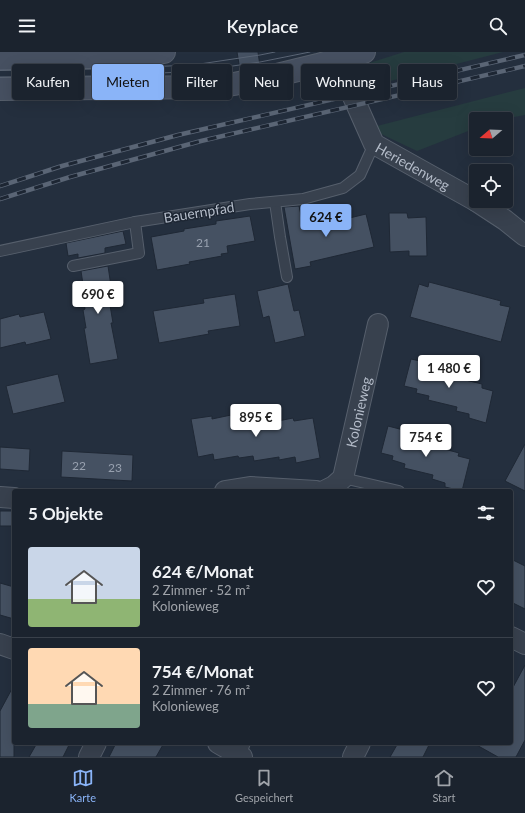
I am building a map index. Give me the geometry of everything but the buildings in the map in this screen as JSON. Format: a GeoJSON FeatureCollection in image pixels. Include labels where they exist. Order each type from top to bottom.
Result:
{"type":"FeatureCollection","features":[{"type":"Feature","properties":{"kind":"main road"},"geometry":{"type":"LineString","coordinates":[[0,59],[138,56],[164,52]]}},
{"type":"Feature","properties":{"kind":"main road"},"geometry":{"type":"LineString","coordinates":[[0,89],[217,87],[269,77],[338,55],[364,52]]}},
{"type":"Feature","properties":{"kind":"street","name":"Heriedenweg"},"geometry":{"type":"LineString","coordinates":[[338,55],[346,81],[374,144],[469,197]]}},
{"type":"Feature","properties":{"kind":"street","name":"Heriedenweg"},"geometry":{"type":"LineString","coordinates":[[487,208],[525,236]]}},
{"type":"Feature","properties":{"kind":"street","name":"Kolonieweg"},"geometry":{"type":"LineString","coordinates":[[342,478],[378,324]]}},
{"type":"Feature","properties":{"kind":"street"},"geometry":{"type":"LineString","coordinates":[[328,489],[334,486],[342,478]]}},
{"type":"Feature","properties":{"kind":"street"},"geometry":{"type":"LineString","coordinates":[[238,489],[250,487],[283,489]]}},
{"type":"Feature","properties":{"kind":"street"},"geometry":{"type":"LineString","coordinates":[[0,497],[12,498]]}},
{"type":"Feature","properties":{"kind":"street"},"geometry":{"type":"LineString","coordinates":[[513,638],[525,644]]}},
{"type":"Feature","properties":{"kind":"street"},"geometry":{"type":"LineString","coordinates":[[0,644],[12,648]]}},
{"type":"Feature","properties":{"kind":"street"},"geometry":{"type":"LineString","coordinates":[[89,757],[95,745]]}},
{"type":"Feature","properties":{"kind":"street"},"geometry":{"type":"LineString","coordinates":[[224,745],[243,752]]}},
{"type":"Feature","properties":{"kind":"street"},"geometry":{"type":"LineString","coordinates":[[353,757],[359,745]]}},
{"type":"Feature","properties":{"kind":"lane","name":"Bauernpfad"},"geometry":{"type":"LineString","coordinates":[[0,251],[135,222],[250,204],[303,199],[343,188],[360,175],[374,144]]}},
{"type":"Feature","properties":{"kind":"lane"},"geometry":{"type":"LineString","coordinates":[[275,202],[288,277]]}},
{"type":"Feature","properties":{"kind":"lane"},"geometry":{"type":"LineString","coordinates":[[73,266],[139,252],[135,222]]}},
{"type":"Feature","properties":{"kind":"lane"},"geometry":{"type":"LineString","coordinates":[[342,478],[390,489]]}},
{"type":"Feature","properties":{"kind":"green space"},"geometry":{"type":"Polygon","coordinates":[[[404,52],[503,52],[456,64],[398,64],[398,79],[390,81],[390,64],[366,64],[404,52]]]}},
{"type":"Feature","properties":{"kind":"green space"},"geometry":{"type":"Polygon","coordinates":[[[525,88],[525,115],[513,117],[513,112],[469,112],[469,131],[417,151],[379,133],[377,126],[525,88]]]}},
{"type":"Feature","properties":{"kind":"tram line"},"geometry":{"type":"LineString","coordinates":[[0,70],[95,69],[193,65],[275,52]]}},
{"type":"Feature","properties":{"kind":"tram line"},"geometry":{"type":"LineString","coordinates":[[0,77],[98,76],[182,72],[260,62],[310,52]]}},
{"type":"Feature","properties":{"kind":"railway"},"geometry":{"type":"LineString","coordinates":[[0,186],[62,166],[178,135],[525,55]]}},
{"type":"Feature","properties":{"kind":"railway"},"geometry":{"type":"LineString","coordinates":[[0,199],[70,177],[201,141],[525,66]]}}]}
